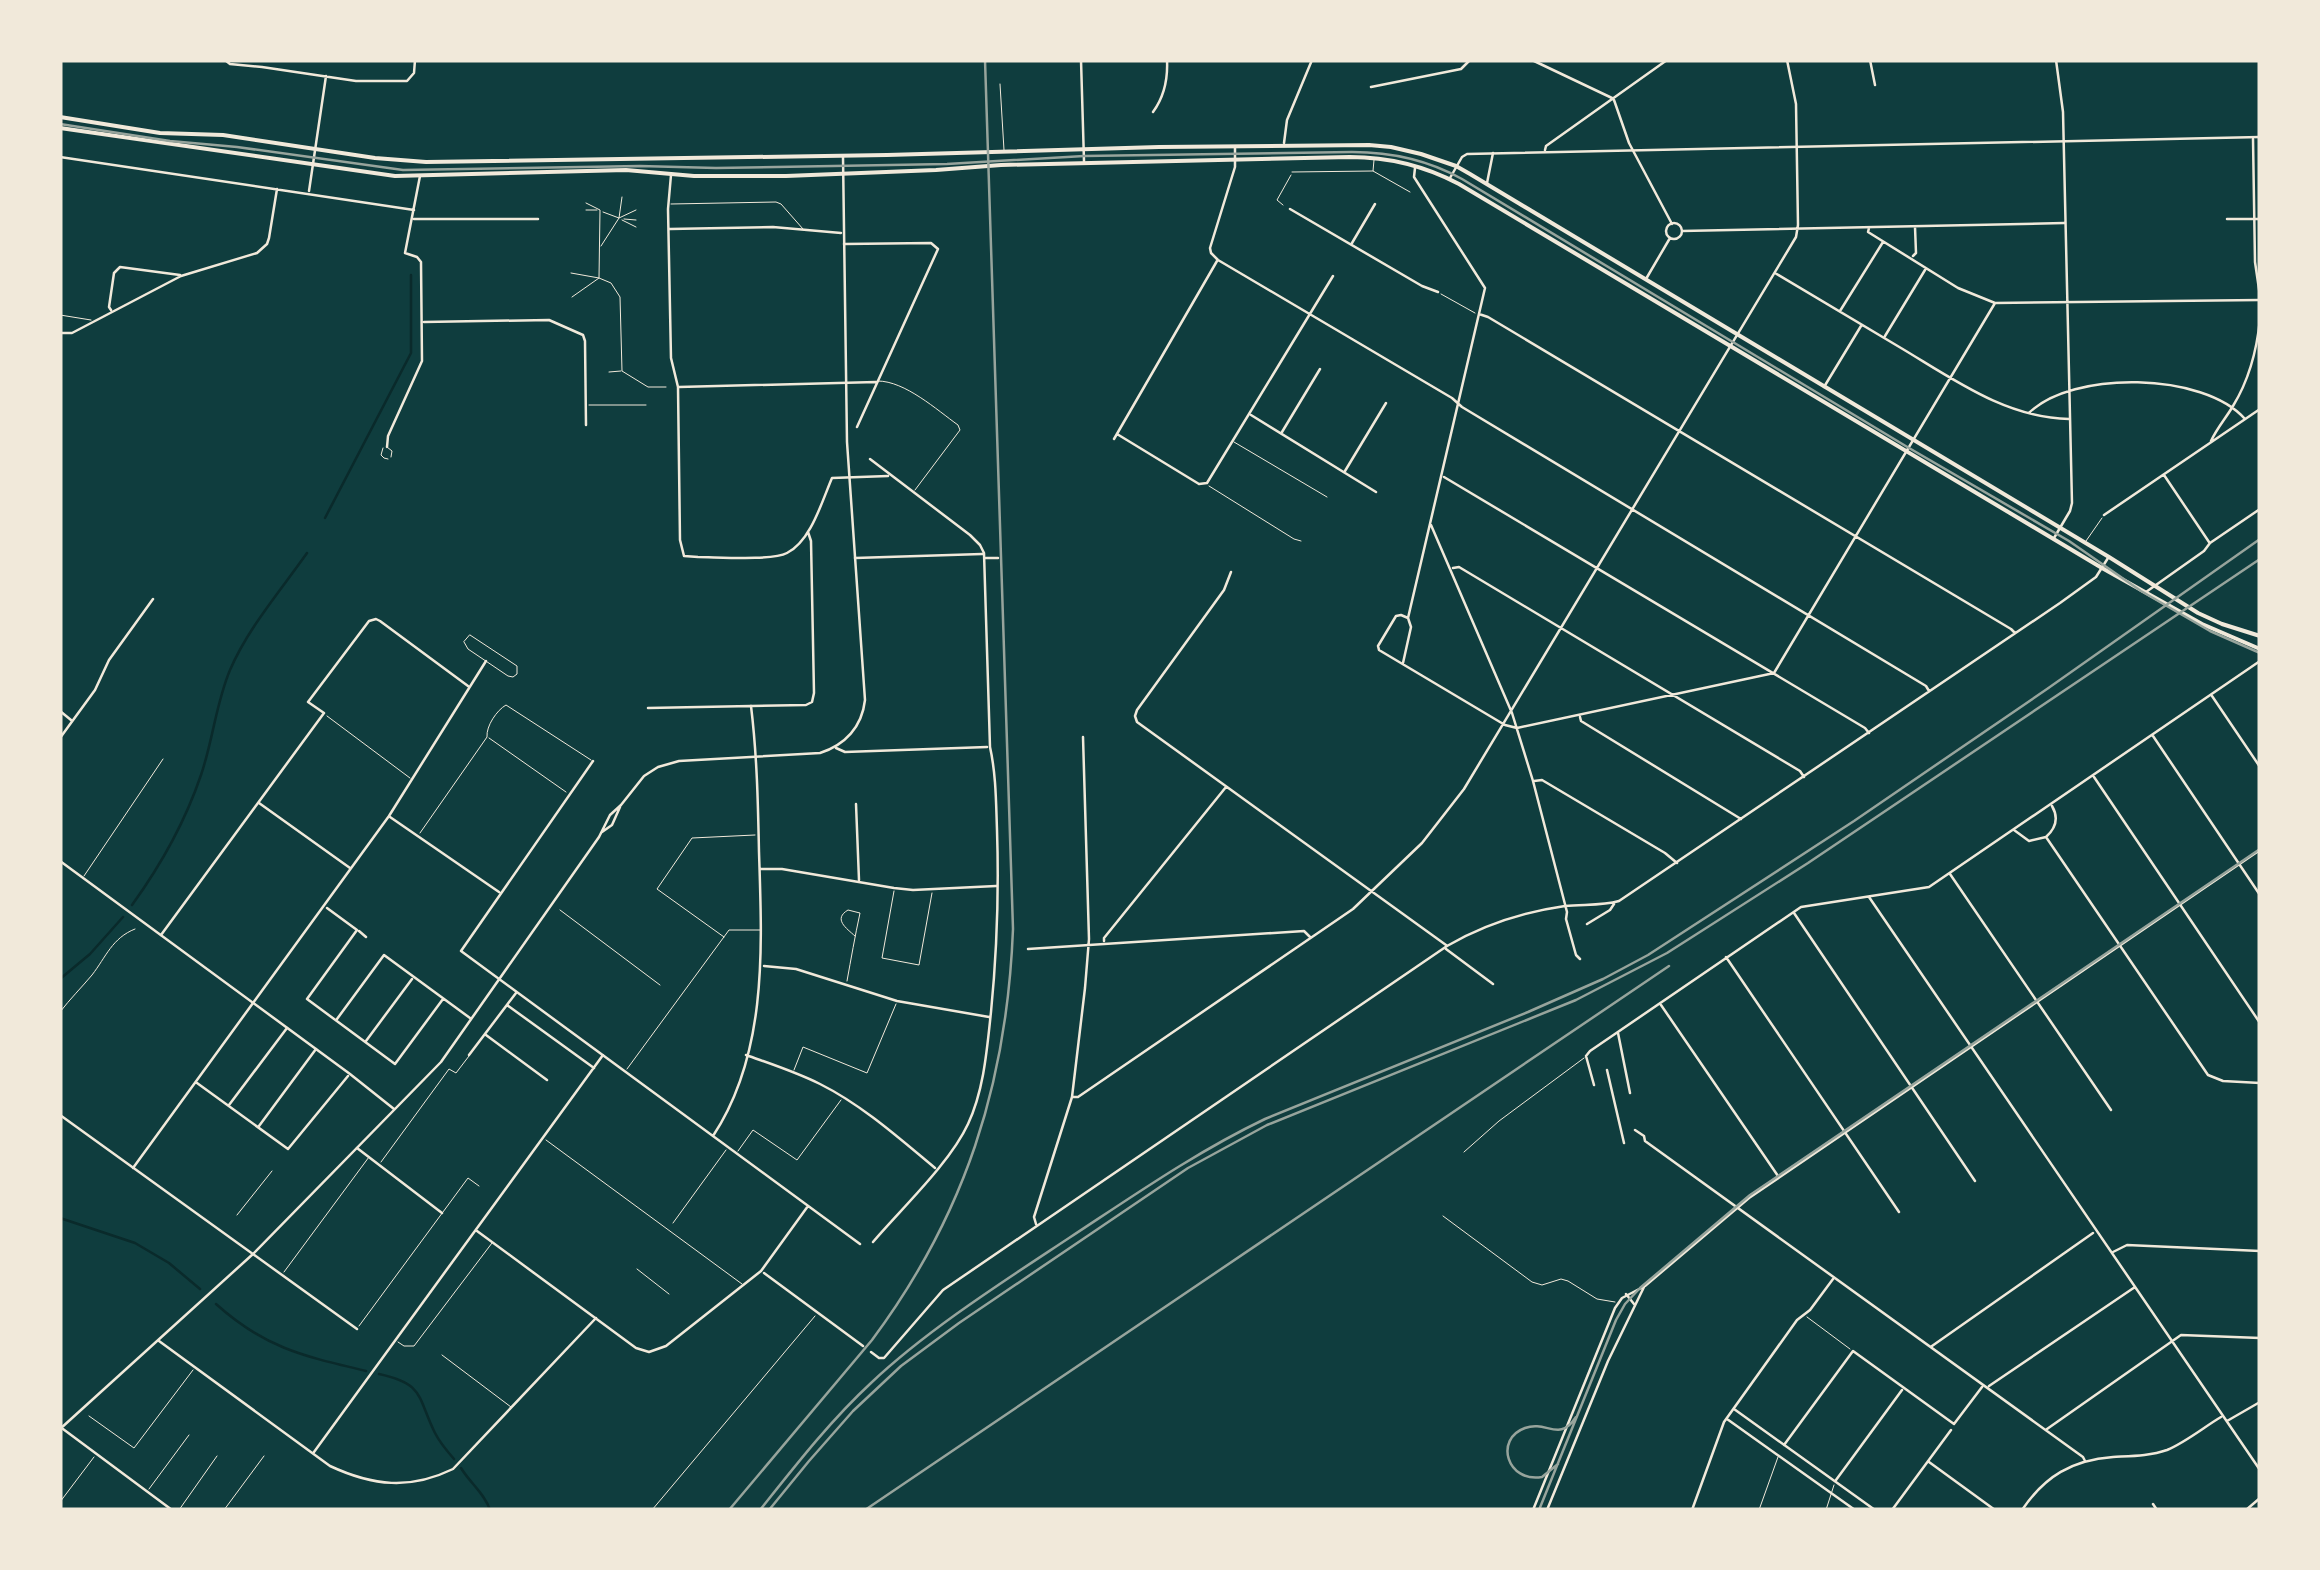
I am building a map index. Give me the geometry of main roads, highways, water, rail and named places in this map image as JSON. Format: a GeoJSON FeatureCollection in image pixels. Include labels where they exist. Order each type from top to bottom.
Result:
{"type":"FeatureCollection","features":[{"type":"Feature","properties":{"kind":"main road"},"geometry":{"type":"LineString","coordinates":[[60,117],[160,133],[223,136],[381,159],[441,163],[1234,146],[1385,146],[1421,154],[1456,166],[2209,619],[2260,636]]}},
{"type":"Feature","properties":{"kind":"main road"},"geometry":{"type":"LineString","coordinates":[[60,128],[388,175],[626,170],[732,176],[843,174],[981,166],[1235,159],[1288,163],[1374,157],[1415,166],[1450,179],[2102,568],[2202,624],[2260,649]]}},
{"type":"Feature","properties":{"kind":"waterway"},"geometry":{"type":"LineString","coordinates":[[325,518],[411,353],[411,275]]}},
{"type":"Feature","properties":{"kind":"waterway"},"geometry":{"type":"LineString","coordinates":[[132,905],[188,810],[237,654],[307,553]]}},
{"type":"Feature","properties":{"kind":"waterway"},"geometry":{"type":"LineString","coordinates":[[60,979],[90,954],[123,917]]}},
{"type":"Feature","properties":{"kind":"waterway"},"geometry":{"type":"LineString","coordinates":[[60,1218],[135,1243],[169,1263],[200,1289]]}},
{"type":"Feature","properties":{"kind":"waterway"},"geometry":{"type":"LineString","coordinates":[[216,1304],[268,1341],[366,1371]]}},
{"type":"Feature","properties":{"kind":"waterway"},"geometry":{"type":"LineString","coordinates":[[379,1374],[405,1382],[418,1394],[437,1437],[454,1459]]}},
{"type":"Feature","properties":{"kind":"waterway"},"geometry":{"type":"LineString","coordinates":[[461,1468],[490,1510]]}},
{"type":"Feature","properties":{"kind":"tram line"},"geometry":{"type":"LineString","coordinates":[[60,124],[403,170],[947,164],[1084,156],[1352,152],[1409,158],[1462,179],[2069,541],[2141,591],[2210,631],[2260,653]]}},
{"type":"Feature","properties":{"kind":"tram line"},"geometry":{"type":"LineString","coordinates":[[760,1510],[827,1428],[893,1363],[967,1307],[1141,1191],[1265,1119],[1528,1012],[1648,955],[1854,821],[2260,539]]}},
{"type":"Feature","properties":{"kind":"tram line"},"geometry":{"type":"LineString","coordinates":[[1539,1510],[1616,1320],[1640,1288],[1750,1195],[2260,849]]}},
{"type":"Feature","properties":{"kind":"tram line"},"geometry":{"type":"LineString","coordinates":[[1558,1464],[1542,1477],[1520,1473],[1509,1459],[1510,1441],[1515,1434],[1533,1426],[1564,1429],[1576,1417]]}},
{"type":"Feature","properties":{"kind":"railway"},"geometry":{"type":"LineString","coordinates":[[729,1510],[872,1340],[905,1293],[956,1196],[975,1146],[1002,1041],[1013,929],[985,60]]}},
{"type":"Feature","properties":{"kind":"railway"},"geometry":{"type":"LineString","coordinates":[[769,1510],[853,1411],[901,1366],[1188,1168],[1267,1125],[1576,1000],[1667,953],[1808,863],[2260,559]]}},
{"type":"Feature","properties":{"kind":"railway"},"geometry":{"type":"LineString","coordinates":[[865,1510],[1669,966]]}}]}
